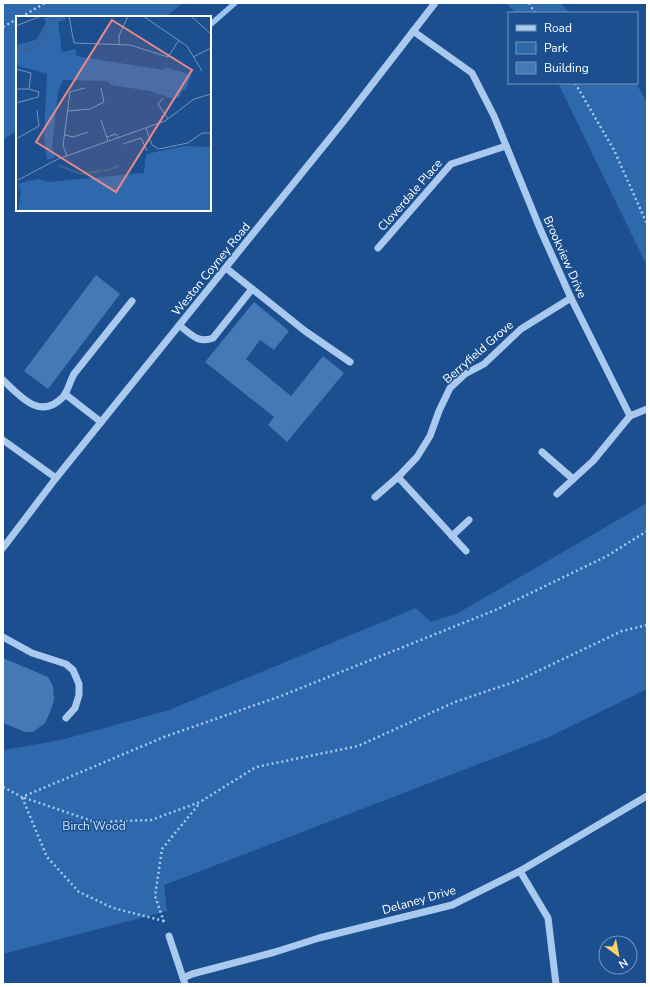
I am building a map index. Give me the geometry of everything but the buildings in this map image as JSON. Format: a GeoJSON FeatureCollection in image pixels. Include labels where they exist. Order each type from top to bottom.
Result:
{"type":"FeatureCollection","features":[{"type":"Feature","properties":{"kind":"street","name":"Weston Coyney Road"},"geometry":{"type":"LineString","coordinates":[[3,548],[56,478],[344,122],[435,3]]}},
{"type":"Feature","properties":{"kind":"street","name":"Brookview Drive"},"geometry":{"type":"LineString","coordinates":[[413,31],[472,73],[494,116],[541,231],[571,298],[630,416]]}},
{"type":"Feature","properties":{"kind":"street","name":"Cloverdale Place"},"geometry":{"type":"LineString","coordinates":[[378,248],[451,164],[506,146]]}},
{"type":"Feature","properties":{"kind":"street"},"geometry":{"type":"LineString","coordinates":[[226,268],[305,331],[350,362]]}},
{"type":"Feature","properties":{"kind":"street"},"geometry":{"type":"LineString","coordinates":[[180,326],[197,339],[203,340],[213,338],[252,290]]}},
{"type":"Feature","properties":{"kind":"street","name":"Berryfield Grove"},"geometry":{"type":"LineString","coordinates":[[375,497],[398,478],[416,457],[430,436],[439,410],[450,388],[465,374],[484,364],[521,329],[571,298]]}},
{"type":"Feature","properties":{"kind":"street"},"geometry":{"type":"LineString","coordinates":[[3,380],[33,405],[40,407],[57,402],[65,394],[74,374],[132,301]]}},
{"type":"Feature","properties":{"kind":"street"},"geometry":{"type":"LineString","coordinates":[[65,394],[101,422]]}},
{"type":"Feature","properties":{"kind":"street"},"geometry":{"type":"LineString","coordinates":[[557,494],[593,461],[630,416],[647,409]]}},
{"type":"Feature","properties":{"kind":"street"},"geometry":{"type":"LineString","coordinates":[[3,440],[56,478]]}},
{"type":"Feature","properties":{"kind":"street"},"geometry":{"type":"LineString","coordinates":[[542,452],[573,479]]}},
{"type":"Feature","properties":{"kind":"street"},"geometry":{"type":"LineString","coordinates":[[398,478],[466,551]]}},
{"type":"Feature","properties":{"kind":"street"},"geometry":{"type":"LineString","coordinates":[[452,536],[469,520]]}},
{"type":"Feature","properties":{"kind":"street"},"geometry":{"type":"LineString","coordinates":[[3,637],[32,653],[66,664],[73,670],[78,684],[79,695],[76,708],[66,718]]}},
{"type":"Feature","properties":{"kind":"street","name":"Delaney Drive"},"geometry":{"type":"LineString","coordinates":[[184,981],[319,938],[452,905],[520,871],[647,796]]}},
{"type":"Feature","properties":{"kind":"street"},"geometry":{"type":"LineString","coordinates":[[520,871],[548,918],[556,984]]}},
{"type":"Feature","properties":{"kind":"street"},"geometry":{"type":"LineString","coordinates":[[169,936],[184,981]]}},
{"type":"Feature","properties":{"kind":"path"},"geometry":{"type":"LineString","coordinates":[[23,16],[45,3]]}},
{"type":"Feature","properties":{"kind":"path"},"geometry":{"type":"LineString","coordinates":[[529,3],[534,12]]}},
{"type":"Feature","properties":{"kind":"path"},"geometry":{"type":"LineString","coordinates":[[3,27],[16,20]]}},
{"type":"Feature","properties":{"kind":"path"},"geometry":{"type":"LineString","coordinates":[[576,84],[614,150],[647,224]]}},
{"type":"Feature","properties":{"kind":"path"},"geometry":{"type":"LineString","coordinates":[[22,797],[164,736],[281,696],[498,609],[607,556],[647,531]]}},
{"type":"Feature","properties":{"kind":"path"},"geometry":{"type":"LineString","coordinates":[[3,787],[22,797],[96,822],[151,820],[200,802],[256,767],[358,746],[455,702],[517,681],[622,631],[647,625]]}},
{"type":"Feature","properties":{"kind":"path"},"geometry":{"type":"LineString","coordinates":[[22,797],[47,857],[79,892],[113,908],[164,921]]}},
{"type":"Feature","properties":{"kind":"path"},"geometry":{"type":"LineString","coordinates":[[169,936],[155,896],[162,849],[200,802]]}},
{"type":"Feature","properties":{"kind":"green space"},"geometry":{"type":"Polygon","coordinates":[[[3,3],[183,3],[166,16],[16,16],[16,131],[3,140],[3,3]]]}},
{"type":"Feature","properties":{"kind":"green space"},"geometry":{"type":"Polygon","coordinates":[[[506,3],[560,3],[569,12],[515,12],[506,3]]]}},
{"type":"Feature","properties":{"kind":"green space"},"geometry":{"type":"Polygon","coordinates":[[[558,84],[637,84],[647,103],[647,266],[558,84]]]}},
{"type":"Feature","properties":{"kind":"green space","name":"Birch Wood"},"geometry":{"type":"Polygon","coordinates":[[[647,503],[647,689],[549,737],[164,885],[167,911],[3,954],[3,750],[61,740],[169,710],[416,608],[431,622],[458,613],[647,503]]]}},
{"type":"Feature","properties":{"kind":"waterway"},"geometry":{"type":"LineString","coordinates":[[211,24],[235,3]]}}]}
